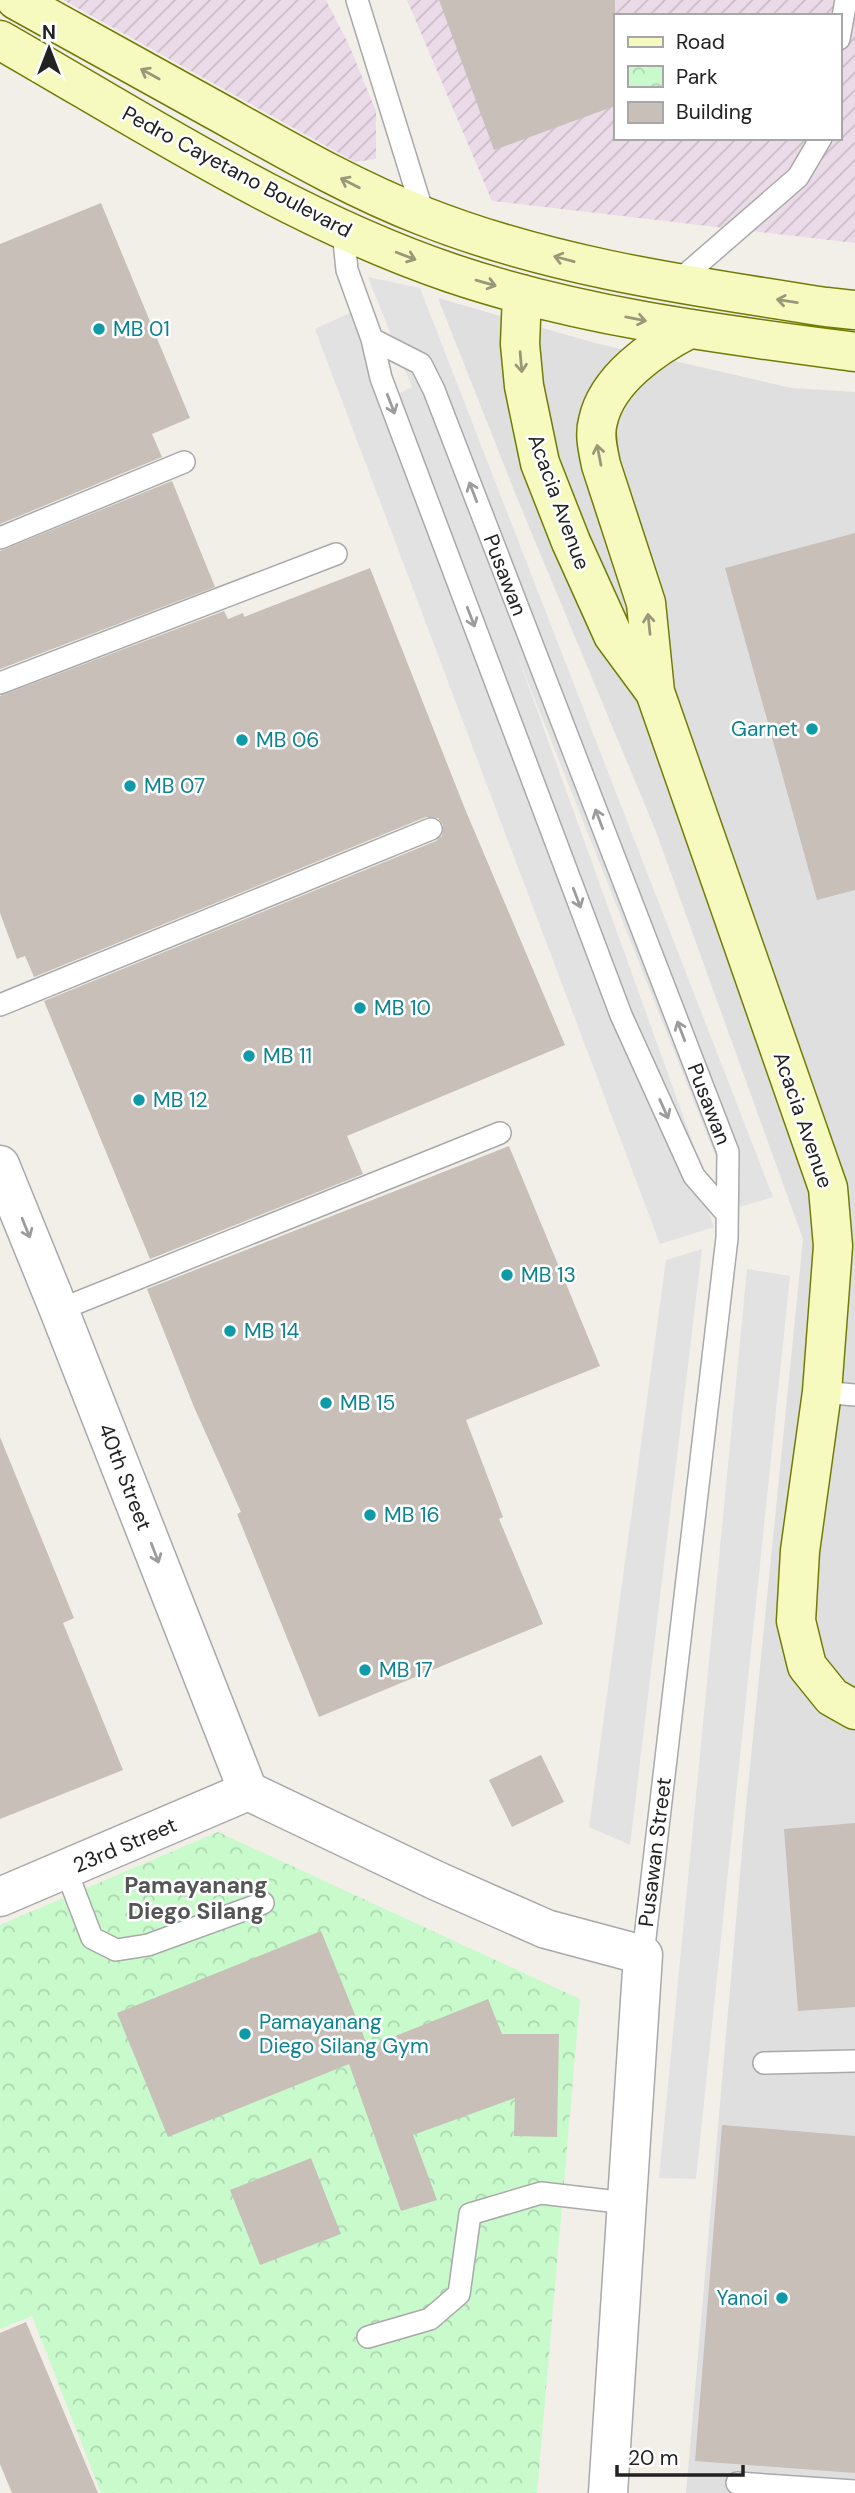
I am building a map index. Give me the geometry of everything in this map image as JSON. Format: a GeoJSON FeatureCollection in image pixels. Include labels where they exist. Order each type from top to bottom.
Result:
{"type":"FeatureCollection","features":[{"type":"Feature","properties":{"kind":"street","name":"Pedro Cayetano Boulevard"},"geometry":{"type":"LineString","coordinates":[[16,0],[301,158],[362,190],[424,216],[472,233],[580,263],[677,283],[855,310]]}},
{"type":"Feature","properties":{"kind":"street","name":"Pedro Cayetano Boulevard"},"geometry":{"type":"LineString","coordinates":[[0,40],[250,183],[343,231],[450,273],[522,294],[690,329],[855,352]]}},
{"type":"Feature","properties":{"kind":"street","name":"Acacia Avenue"},"geometry":{"type":"LineString","coordinates":[[522,294],[520,344],[524,386],[540,463],[571,542],[613,635],[655,692]]}},
{"type":"Feature","properties":{"kind":"street","name":"Acacia Avenue"},"geometry":{"type":"LineString","coordinates":[[690,329],[668,339],[622,377],[606,400],[597,421],[597,443],[601,465],[646,603],[655,692],[828,1188],[833,1246],[838,1393],[800,1552],[796,1621],[807,1666],[832,1697],[855,1710]]}},
{"type":"Feature","properties":{"kind":"street","name":"40th Street"},"geometry":{"type":"LineString","coordinates":[[0,1165],[60,1310],[248,1791]]}},
{"type":"Feature","properties":{"kind":"street"},"geometry":{"type":"LineString","coordinates":[[248,1791],[437,1881],[546,1929],[643,1955]]}},
{"type":"Feature","properties":{"kind":"street","name":"23rd Street"},"geometry":{"type":"LineString","coordinates":[[0,1897],[248,1791]]}},
{"type":"Feature","properties":{"kind":"street","name":"Pusawan Street"},"geometry":{"type":"LineString","coordinates":[[608,2493],[643,1955]]}},
{"type":"Feature","properties":{"kind":"lane"},"geometry":{"type":"LineString","coordinates":[[357,0],[424,216]]}},
{"type":"Feature","properties":{"kind":"lane"},"geometry":{"type":"LineString","coordinates":[[841,28],[846,0]]}},
{"type":"Feature","properties":{"kind":"lane"},"geometry":{"type":"LineString","coordinates":[[677,283],[798,177],[820,140]]}},
{"type":"Feature","properties":{"kind":"lane"},"geometry":{"type":"LineString","coordinates":[[343,231],[347,270],[372,339]]}},
{"type":"Feature","properties":{"kind":"lane","name":"Pusawan"},"geometry":{"type":"LineString","coordinates":[[372,339],[421,364],[434,390],[728,1152],[726,1213]]}},
{"type":"Feature","properties":{"kind":"lane","name":"Pusawan"},"geometry":{"type":"LineString","coordinates":[[372,339],[381,378],[621,1015],[694,1176],[726,1213]]}},
{"type":"Feature","properties":{"kind":"lane"},"geometry":{"type":"LineString","coordinates":[[0,538],[184,462]]}},
{"type":"Feature","properties":{"kind":"lane"},"geometry":{"type":"LineString","coordinates":[[0,683],[336,554]]}},
{"type":"Feature","properties":{"kind":"lane"},"geometry":{"type":"LineString","coordinates":[[0,1005],[431,829]]}},
{"type":"Feature","properties":{"kind":"lane"},"geometry":{"type":"LineString","coordinates":[[60,1310],[500,1133]]}},
{"type":"Feature","properties":{"kind":"lane","name":"Pusawan Street"},"geometry":{"type":"LineString","coordinates":[[643,1955],[727,1238],[726,1213]]}},
{"type":"Feature","properties":{"kind":"lane"},"geometry":{"type":"LineString","coordinates":[[66,1870],[92,1938],[116,1950],[148,1945],[263,1903]]}},
{"type":"Feature","properties":{"kind":"lane"},"geometry":{"type":"LineString","coordinates":[[764,2063],[855,2062]]}},
{"type":"Feature","properties":{"kind":"lane"},"geometry":{"type":"LineString","coordinates":[[368,2337],[430,2319],[459,2294],[470,2214],[541,2193],[627,2203]]}},
{"type":"Feature","properties":{"kind":"lane"},"geometry":{"type":"LineString","coordinates":[[737,2483],[855,2491]]}},
{"type":"Feature","properties":{"kind":"shaded area"},"geometry":{"type":"Polygon","coordinates":[[[63,0],[326,0],[349,45],[376,111],[376,159],[355,162],[63,0]]]}},
{"type":"Feature","properties":{"kind":"shaded area"},"geometry":{"type":"Polygon","coordinates":[[[407,0],[855,0],[855,243],[492,201],[407,0]]]}},
{"type":"Feature","properties":{"kind":"shaded area"},"geometry":{"type":"Polygon","coordinates":[[[368,277],[420,288],[773,1197],[736,1208],[517,654],[713,1199],[704,1201],[714,1227],[660,1244],[315,329],[350,313],[496,679],[396,395],[412,387],[368,277]]]}},
{"type":"Feature","properties":{"kind":"shaded area"},"geometry":{"type":"Polygon","coordinates":[[[438,298],[595,343],[792,388],[855,392],[855,2493],[686,2493],[745,1817],[803,1239],[655,829],[517,498],[438,298]]]}},
{"type":"Feature","properties":{"kind":"shaded area"},"geometry":{"type":"Polygon","coordinates":[[[702,1249],[630,1845],[589,1827],[666,1260],[702,1249]]]}},
{"type":"Feature","properties":{"kind":"shaded area"},"geometry":{"type":"Polygon","coordinates":[[[747,1269],[790,1276],[696,2179],[659,2178],[747,1269]]]}},
{"type":"Feature","properties":{"kind":"green space"},"geometry":{"type":"Polygon","coordinates":[[[218,1832],[580,1999],[537,2493],[101,2493],[32,2316],[0,2329],[0,1925],[218,1832]]]}},
{"type":"Feature","properties":{"kind":"building"},"geometry":{"type":"Polygon","coordinates":[[[439,0],[615,0],[614,106],[494,150],[439,0]]]}},
{"type":"Feature","properties":{"kind":"building"},"geometry":{"type":"Polygon","coordinates":[[[101,203],[190,418],[152,434],[162,457],[0,524],[0,244],[101,203]]]}},
{"type":"Feature","properties":{"kind":"building"},"geometry":{"type":"Polygon","coordinates":[[[172,481],[215,587],[0,669],[0,551],[172,481]]]}},
{"type":"Feature","properties":{"kind":"building","name":"Garnet"},"geometry":{"type":"Polygon","coordinates":[[[855,533],[855,890],[817,900],[725,568],[855,533]]]}},
{"type":"Feature","properties":{"kind":"building"},"geometry":{"type":"Polygon","coordinates":[[[370,568],[465,809],[565,1045],[347,1136],[363,1174],[150,1259],[44,1001],[436,841],[442,836],[443,825],[438,818],[426,817],[34,977],[25,956],[17,959],[0,913],[0,696],[224,611],[228,619],[243,613],[244,617],[370,568]]]}},
{"type":"Feature","properties":{"kind":"building"},"geometry":{"type":"Polygon","coordinates":[[[509,1146],[600,1366],[466,1420],[503,1517],[499,1519],[543,1624],[319,1717],[237,1514],[241,1512],[194,1407],[147,1289],[509,1146]]]}},
{"type":"Feature","properties":{"kind":"building"},"geometry":{"type":"Polygon","coordinates":[[[0,1437],[74,1618],[63,1623],[123,1770],[0,1819],[0,1437]]]}},
{"type":"Feature","properties":{"kind":"building"},"geometry":{"type":"Polygon","coordinates":[[[541,1755],[564,1802],[512,1827],[489,1780],[541,1755]]]}},
{"type":"Feature","properties":{"kind":"building"},"geometry":{"type":"Polygon","coordinates":[[[855,1823],[855,2007],[798,2011],[784,1829],[855,1823]]]}},
{"type":"Feature","properties":{"kind":"building"},"geometry":{"type":"Polygon","coordinates":[[[321,1931],[368,2047],[488,1999],[502,2034],[559,2034],[557,2137],[514,2136],[515,2098],[413,2135],[437,2200],[401,2211],[349,2064],[168,2137],[117,2013],[321,1931]]]}},
{"type":"Feature","properties":{"kind":"building","name":"Yanoi"},"geometry":{"type":"Polygon","coordinates":[[[722,2125],[855,2136],[855,2473],[695,2461],[722,2125]]]}},
{"type":"Feature","properties":{"kind":"building"},"geometry":{"type":"Polygon","coordinates":[[[311,2158],[341,2234],[260,2265],[230,2190],[311,2158]]]}},
{"type":"Feature","properties":{"kind":"building"},"geometry":{"type":"Polygon","coordinates":[[[26,2322],[98,2493],[12,2493],[0,2464],[0,2333],[26,2322]]]}},
{"type":"Feature","properties":{"kind":"place","name":"MB 01"},"geometry":{"type":"Point","coordinates":[99,329]}},
{"type":"Feature","properties":{"kind":"place","name":"Garnet"},"geometry":{"type":"Point","coordinates":[812,729]}},
{"type":"Feature","properties":{"kind":"place","name":"MB 06"},"geometry":{"type":"Point","coordinates":[242,740]}},
{"type":"Feature","properties":{"kind":"place","name":"MB 07"},"geometry":{"type":"Point","coordinates":[130,786]}},
{"type":"Feature","properties":{"kind":"place","name":"MB 10"},"geometry":{"type":"Point","coordinates":[360,1008]}},
{"type":"Feature","properties":{"kind":"place","name":"MB 11"},"geometry":{"type":"Point","coordinates":[249,1056]}},
{"type":"Feature","properties":{"kind":"place","name":"MB 12"},"geometry":{"type":"Point","coordinates":[139,1100]}},
{"type":"Feature","properties":{"kind":"place","name":"MB 13"},"geometry":{"type":"Point","coordinates":[507,1275]}},
{"type":"Feature","properties":{"kind":"place","name":"MB 14"},"geometry":{"type":"Point","coordinates":[230,1331]}},
{"type":"Feature","properties":{"kind":"place","name":"MB 15"},"geometry":{"type":"Point","coordinates":[326,1403]}},
{"type":"Feature","properties":{"kind":"place","name":"MB 16"},"geometry":{"type":"Point","coordinates":[370,1515]}},
{"type":"Feature","properties":{"kind":"place","name":"MB 17"},"geometry":{"type":"Point","coordinates":[365,1670]}},
{"type":"Feature","properties":{"kind":"place","name":"Pamayanang Diego Silang Gym"},"geometry":{"type":"Point","coordinates":[245,2034]}},
{"type":"Feature","properties":{"kind":"place","name":"Yanoi"},"geometry":{"type":"Point","coordinates":[782,2298]}},
{"type":"Feature","properties":{"kind":"district","name":"Pamayanang Diego Silang"},"geometry":{"type":"Point","coordinates":[196,1898]}}]}
